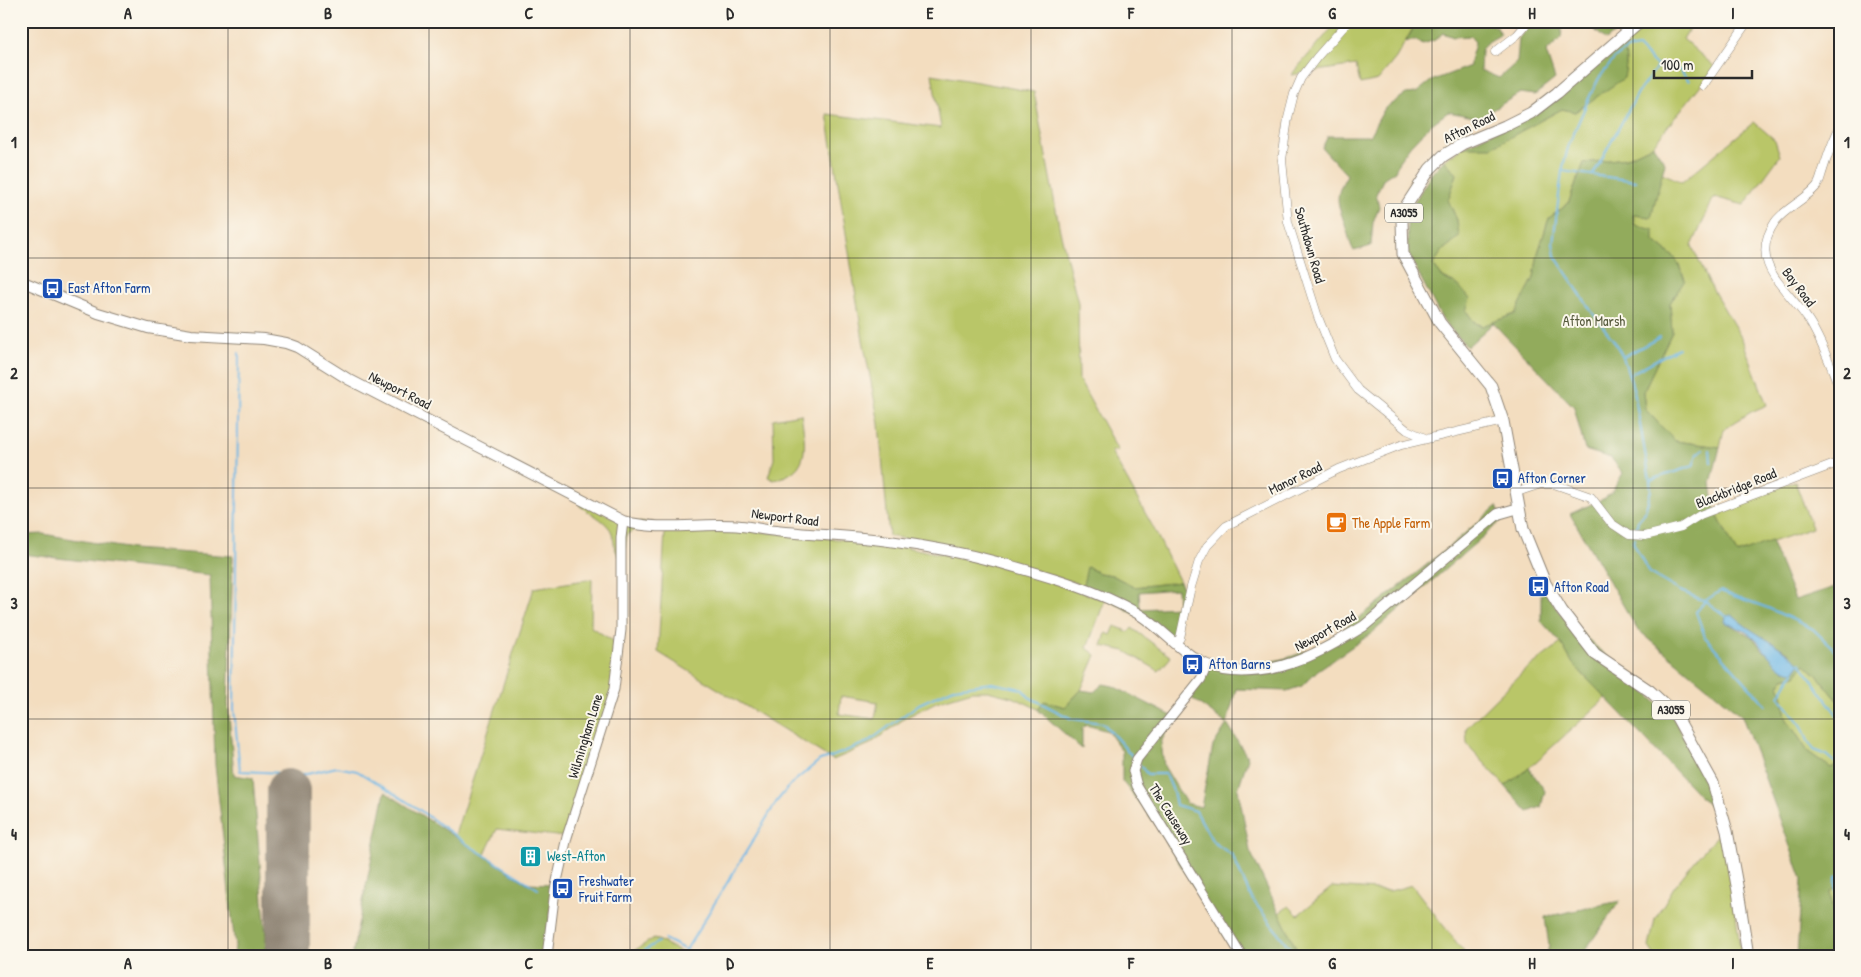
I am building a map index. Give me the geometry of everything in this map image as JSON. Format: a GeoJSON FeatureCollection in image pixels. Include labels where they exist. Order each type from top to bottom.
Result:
{"type":"FeatureCollection","features":[{"type":"Feature","properties":{"kind":"main road","name":"Afton Road"},"geometry":{"type":"LineString","coordinates":[[1640,21],[1557,93],[1531,112],[1505,126],[1462,144],[1443,156],[1430,169],[1406,206],[1402,222],[1402,254],[1440,323],[1491,386],[1503,421],[1523,529],[1545,583],[1562,611],[1595,654],[1650,691],[1675,714],[1713,783],[1727,831],[1748,956]]}},
{"type":"Feature","properties":{"kind":"main road","name":"Newport Road"},"geometry":{"type":"LineString","coordinates":[[21,281],[98,313],[148,328],[191,335],[264,339],[297,347],[348,379],[623,521],[646,525],[710,524],[741,526],[774,531],[888,541],[976,556],[1106,597],[1138,614],[1191,657],[1207,665],[1231,671],[1262,670],[1289,665],[1318,653],[1364,626],[1498,514],[1519,508]]}},
{"type":"Feature","properties":{"kind":"street","name":"Southdown Road"},"geometry":{"type":"LineString","coordinates":[[1349,21],[1317,56],[1301,78],[1294,94],[1288,118],[1282,160],[1288,222],[1318,317],[1335,359],[1358,390],[1407,430],[1425,438]]}},
{"type":"Feature","properties":{"kind":"street"},"geometry":{"type":"LineString","coordinates":[[1495,52],[1517,36],[1529,21]]}},
{"type":"Feature","properties":{"kind":"street"},"geometry":{"type":"LineString","coordinates":[[1703,86],[1748,21]]}},
{"type":"Feature","properties":{"kind":"street","name":"Bay Road"},"geometry":{"type":"LineString","coordinates":[[1840,127],[1834,137],[1817,186],[1776,220],[1766,243],[1766,257],[1773,275],[1810,322],[1830,363],[1840,390]]}},
{"type":"Feature","properties":{"kind":"street","name":"Manor Road"},"geometry":{"type":"LineString","coordinates":[[1176,644],[1180,638],[1191,587],[1199,561],[1207,546],[1226,526],[1339,469],[1401,445],[1503,421]]}},
{"type":"Feature","properties":{"kind":"street"},"geometry":{"type":"LineString","coordinates":[[1401,445],[1407,430]]}},
{"type":"Feature","properties":{"kind":"street","name":"Blackbridge Road"},"geometry":{"type":"LineString","coordinates":[[1516,492],[1541,484],[1554,484],[1591,497],[1611,523],[1629,535],[1642,536],[1680,527],[1700,515],[1840,462]]}},
{"type":"Feature","properties":{"kind":"street","name":"Wilmingham Lane"},"geometry":{"type":"LineString","coordinates":[[547,956],[555,890],[567,836],[614,689],[621,630],[621,538],[623,521]]}},
{"type":"Feature","properties":{"kind":"street","name":"The Causeway"},"geometry":{"type":"LineString","coordinates":[[1207,665],[1201,679],[1137,759],[1133,775],[1149,807],[1242,956]]}},
{"type":"Feature","properties":{"kind":"green space"},"geometry":{"type":"Polygon","coordinates":[[[1338,21],[1417,21],[1396,58],[1378,80],[1360,84],[1356,65],[1291,75],[1338,21]]]}},
{"type":"Feature","properties":{"kind":"green space"},"geometry":{"type":"Polygon","coordinates":[[[1417,21],[1482,21],[1497,27],[1500,35],[1487,42],[1482,48],[1480,70],[1499,78],[1517,62],[1519,38],[1533,21],[1563,21],[1561,38],[1546,52],[1555,79],[1535,95],[1520,93],[1479,118],[1448,112],[1429,126],[1410,146],[1399,161],[1395,171],[1384,178],[1376,194],[1379,207],[1373,222],[1371,246],[1354,251],[1338,202],[1342,183],[1347,175],[1322,148],[1328,136],[1369,136],[1385,108],[1406,94],[1416,93],[1431,81],[1470,66],[1475,42],[1470,36],[1453,37],[1443,33],[1435,40],[1423,44],[1415,40],[1406,42],[1417,21]]]}},
{"type":"Feature","properties":{"kind":"green space"},"geometry":{"type":"Polygon","coordinates":[[[1585,21],[1630,21],[1606,40],[1585,21]]]}},
{"type":"Feature","properties":{"kind":"green space"},"geometry":{"type":"Polygon","coordinates":[[[1645,21],[1683,21],[1691,26],[1683,39],[1715,67],[1653,145],[1626,158],[1584,163],[1568,204],[1549,218],[1538,253],[1534,278],[1515,314],[1482,326],[1472,319],[1466,309],[1459,286],[1443,278],[1433,265],[1442,251],[1459,237],[1457,220],[1448,200],[1457,174],[1444,160],[1463,147],[1517,133],[1562,109],[1575,112],[1602,92],[1626,66],[1625,42],[1645,21]]]}},
{"type":"Feature","properties":{"kind":"green space"},"geometry":{"type":"Polygon","coordinates":[[[1625,42],[1626,66],[1624,78],[1575,112],[1562,109],[1492,147],[1463,147],[1561,97],[1625,42]]]}},
{"type":"Feature","properties":{"kind":"green space"},"geometry":{"type":"Polygon","coordinates":[[[932,74],[1034,92],[1060,231],[1078,303],[1079,380],[1118,451],[1111,451],[1153,527],[1180,582],[1134,587],[1112,575],[1099,573],[1088,567],[1083,585],[972,551],[889,536],[879,424],[863,340],[827,114],[941,128],[932,74]]]}},
{"type":"Feature","properties":{"kind":"green space"},"geometry":{"type":"Polygon","coordinates":[[[1754,122],[1775,140],[1780,156],[1744,205],[1714,197],[1692,246],[1709,283],[1742,339],[1767,405],[1751,412],[1724,429],[1720,447],[1675,441],[1645,409],[1643,392],[1672,332],[1670,303],[1685,279],[1676,259],[1635,225],[1633,215],[1651,217],[1662,173],[1682,182],[1754,122]]]}},
{"type":"Feature","properties":{"kind":"green space","name":"Afton Marsh"},"geometry":{"type":"Polygon","coordinates":[[[1653,145],[1665,163],[1651,217],[1633,215],[1635,225],[1654,230],[1654,241],[1676,259],[1685,280],[1670,303],[1672,332],[1643,392],[1645,409],[1675,441],[1720,447],[1711,483],[1715,511],[1737,554],[1771,541],[1795,600],[1835,587],[1840,596],[1840,703],[1817,675],[1805,664],[1796,675],[1784,678],[1779,685],[1786,718],[1808,752],[1831,768],[1840,763],[1840,881],[1830,892],[1833,912],[1840,924],[1840,956],[1797,956],[1802,879],[1742,716],[1637,629],[1570,514],[1605,498],[1612,492],[1623,473],[1611,458],[1585,450],[1574,407],[1493,323],[1467,347],[1442,319],[1408,253],[1407,221],[1410,209],[1432,173],[1444,160],[1457,174],[1448,200],[1457,220],[1459,237],[1442,251],[1433,265],[1443,278],[1459,286],[1470,299],[1466,311],[1476,324],[1482,326],[1515,314],[1534,278],[1538,253],[1549,218],[1568,204],[1584,163],[1626,158],[1653,145]],[[1732,615],[1725,622],[1752,637],[1786,671],[1790,653],[1751,631],[1732,615]]]}},
{"type":"Feature","properties":{"kind":"green space"},"geometry":{"type":"Polygon","coordinates":[[[801,414],[804,447],[800,464],[786,476],[774,480],[768,477],[774,459],[773,419],[801,414]]]}},
{"type":"Feature","properties":{"kind":"green space"},"geometry":{"type":"Polygon","coordinates":[[[1795,481],[1812,528],[1737,554],[1715,511],[1795,481]]]}},
{"type":"Feature","properties":{"kind":"green space"},"geometry":{"type":"Polygon","coordinates":[[[580,501],[620,521],[710,527],[890,544],[1002,566],[1105,600],[1087,648],[1096,655],[1081,690],[1065,707],[1045,702],[1038,709],[1015,698],[988,691],[972,691],[936,702],[905,718],[870,744],[833,760],[658,652],[665,531],[634,530],[627,534],[624,553],[619,556],[615,549],[613,535],[607,525],[580,506],[580,501]],[[841,696],[839,714],[875,719],[878,702],[841,696]]]}},
{"type":"Feature","properties":{"kind":"green space"},"geometry":{"type":"Polygon","coordinates":[[[1497,506],[1502,520],[1372,633],[1318,670],[1302,686],[1287,691],[1236,689],[1227,724],[1190,697],[1215,662],[1269,662],[1311,649],[1345,628],[1392,592],[1497,506]]]}},
{"type":"Feature","properties":{"kind":"green space"},"geometry":{"type":"Polygon","coordinates":[[[43,534],[132,549],[233,556],[228,704],[234,775],[253,778],[266,937],[265,956],[234,956],[235,946],[215,765],[210,575],[21,554],[21,535],[43,534]]]}},
{"type":"Feature","properties":{"kind":"green space"},"geometry":{"type":"Polygon","coordinates":[[[1087,567],[1099,573],[1112,575],[1134,587],[1180,582],[1184,589],[1173,636],[1083,585],[1087,567]],[[1177,589],[1139,592],[1140,609],[1178,607],[1177,589]]]}},
{"type":"Feature","properties":{"kind":"green space"},"geometry":{"type":"Polygon","coordinates":[[[592,579],[591,627],[618,644],[613,689],[565,837],[497,829],[484,856],[454,838],[534,588],[592,579]]]}},
{"type":"Feature","properties":{"kind":"green space"},"geometry":{"type":"Polygon","coordinates":[[[1541,584],[1559,612],[1673,718],[1710,783],[1717,814],[1573,664],[1561,643],[1541,621],[1541,584]]]}},
{"type":"Feature","properties":{"kind":"green space"},"geometry":{"type":"Polygon","coordinates":[[[1115,626],[1129,632],[1132,628],[1171,657],[1159,671],[1125,651],[1102,646],[1106,633],[1111,635],[1115,626]]]}},
{"type":"Feature","properties":{"kind":"green space"},"geometry":{"type":"Polygon","coordinates":[[[1561,643],[1573,664],[1606,698],[1529,768],[1505,786],[1467,744],[1466,728],[1523,672],[1561,643]]]}},
{"type":"Feature","properties":{"kind":"green space"},"geometry":{"type":"Polygon","coordinates":[[[1805,664],[1817,675],[1840,703],[1840,763],[1831,768],[1808,752],[1786,718],[1779,685],[1784,678],[1796,675],[1805,664]]]}},
{"type":"Feature","properties":{"kind":"green space"},"geometry":{"type":"Polygon","coordinates":[[[1103,684],[1113,686],[1174,717],[1161,742],[1164,766],[1186,803],[1201,807],[1213,746],[1227,724],[1248,758],[1238,789],[1250,851],[1296,948],[1295,956],[1238,956],[1154,822],[1122,781],[1122,751],[1108,731],[1086,725],[1082,729],[1082,749],[1038,710],[1044,701],[1065,707],[1081,690],[1094,692],[1103,684]]]}},
{"type":"Feature","properties":{"kind":"green space"},"geometry":{"type":"Polygon","coordinates":[[[1529,768],[1545,791],[1541,807],[1528,812],[1505,786],[1529,768]]]}},
{"type":"Feature","properties":{"kind":"green space"},"geometry":{"type":"Polygon","coordinates":[[[385,792],[527,883],[554,884],[545,956],[352,956],[385,792]]]}},
{"type":"Feature","properties":{"kind":"green space"},"geometry":{"type":"Polygon","coordinates":[[[1722,831],[1733,890],[1741,956],[1655,956],[1649,947],[1655,919],[1674,887],[1702,852],[1722,831]]]}},
{"type":"Feature","properties":{"kind":"green space"},"geometry":{"type":"Polygon","coordinates":[[[1840,881],[1840,924],[1833,912],[1830,892],[1840,881]]]}},
{"type":"Feature","properties":{"kind":"green space"},"geometry":{"type":"Polygon","coordinates":[[[1412,885],[1467,956],[1295,956],[1296,948],[1279,913],[1289,906],[1298,915],[1332,887],[1390,891],[1412,885]]]}},
{"type":"Feature","properties":{"kind":"green space"},"geometry":{"type":"Polygon","coordinates":[[[1620,901],[1581,956],[1546,956],[1549,946],[1545,917],[1620,901]]]}},
{"type":"Feature","properties":{"kind":"green space"},"geometry":{"type":"Polygon","coordinates":[[[654,938],[686,955],[626,956],[654,938]]]}},
{"type":"Feature","properties":{"kind":"water"},"geometry":{"type":"Polygon","coordinates":[[[1732,615],[1800,663],[1794,672],[1782,668],[1776,663],[1750,635],[1725,622],[1726,616],[1732,615]]]}},
{"type":"Feature","properties":{"kind":"waterway"},"geometry":{"type":"LineString","coordinates":[[1635,534],[1638,520],[1645,512],[1651,490],[1634,391],[1623,357],[1555,256],[1553,243],[1562,171],[1569,144],[1599,78],[1615,58],[1627,49],[1638,47],[1656,65],[1680,70],[1689,81]]}},
{"type":"Feature","properties":{"kind":"waterway"},"geometry":{"type":"LineString","coordinates":[[1593,175],[1639,91],[1659,64]]}},
{"type":"Feature","properties":{"kind":"waterway"},"geometry":{"type":"LineString","coordinates":[[1562,171],[1636,181]]}},
{"type":"Feature","properties":{"kind":"waterway"},"geometry":{"type":"LineString","coordinates":[[1623,357],[1660,337]]}},
{"type":"Feature","properties":{"kind":"waterway"},"geometry":{"type":"LineString","coordinates":[[1630,374],[1678,348]]}},
{"type":"Feature","properties":{"kind":"waterway"},"geometry":{"type":"LineString","coordinates":[[239,353],[234,709],[240,771],[307,774],[337,767],[357,771],[414,806],[467,844],[538,889]]}},
{"type":"Feature","properties":{"kind":"waterway"},"geometry":{"type":"LineString","coordinates":[[1650,480],[1693,466],[1697,454],[1703,449]]}},
{"type":"Feature","properties":{"kind":"waterway"},"geometry":{"type":"LineString","coordinates":[[1710,450],[1711,463]]}},
{"type":"Feature","properties":{"kind":"waterway"},"geometry":{"type":"LineString","coordinates":[[1634,538],[1633,542],[1649,573],[1680,591],[1705,601],[1726,616]]}},
{"type":"Feature","properties":{"kind":"waterway"},"geometry":{"type":"LineString","coordinates":[[1766,705],[1705,637],[1696,612],[1705,601],[1720,591],[1768,608],[1813,629],[1840,655]]}},
{"type":"Feature","properties":{"kind":"waterway"},"geometry":{"type":"LineString","coordinates":[[1800,663],[1840,719]]}},
{"type":"Feature","properties":{"kind":"waterway"},"geometry":{"type":"LineString","coordinates":[[1794,672],[1779,696],[1802,726],[1814,750],[1827,755],[1837,764],[1840,773]]}},
{"type":"Feature","properties":{"kind":"waterway"},"geometry":{"type":"LineString","coordinates":[[664,939],[686,950],[777,801],[791,784],[820,760],[868,742],[919,704],[954,688],[992,683],[1022,689],[1029,697],[1072,719],[1103,723],[1133,757]]}},
{"type":"Feature","properties":{"kind":"waterway"},"geometry":{"type":"LineString","coordinates":[[1139,764],[1147,774],[1166,774],[1176,805],[1196,811],[1213,842],[1232,855],[1252,899],[1296,956]]}},
{"type":"Feature","properties":{"kind":"waterway"},"geometry":{"type":"LineString","coordinates":[[1840,875],[1836,877],[1840,933]]}},
{"type":"Feature","properties":{"kind":"waterway"},"geometry":{"type":"LineString","coordinates":[[636,956],[658,942]]}},
{"type":"Feature","properties":{"kind":"runway"},"geometry":{"type":"LineString","coordinates":[[288,791],[288,956]]}},
{"type":"Feature","properties":{"kind":"place","name":"East Afton Farm"},"geometry":{"type":"Point","coordinates":[52,288]}},
{"type":"Feature","properties":{"kind":"place","name":"Afton Corner"},"geometry":{"type":"Point","coordinates":[1502,478]}},
{"type":"Feature","properties":{"kind":"place","name":"The Apple Farm"},"geometry":{"type":"Point","coordinates":[1336,523]}},
{"type":"Feature","properties":{"kind":"place","name":"Afton Road"},"geometry":{"type":"Point","coordinates":[1538,587]}},
{"type":"Feature","properties":{"kind":"place","name":"Afton Barns"},"geometry":{"type":"Point","coordinates":[1193,664]}},
{"type":"Feature","properties":{"kind":"place","name":"West-Afton"},"geometry":{"type":"Point","coordinates":[531,856]}},
{"type":"Feature","properties":{"kind":"place","name":"Freshwater Fruit Farm"},"geometry":{"type":"Point","coordinates":[563,889]}}]}
